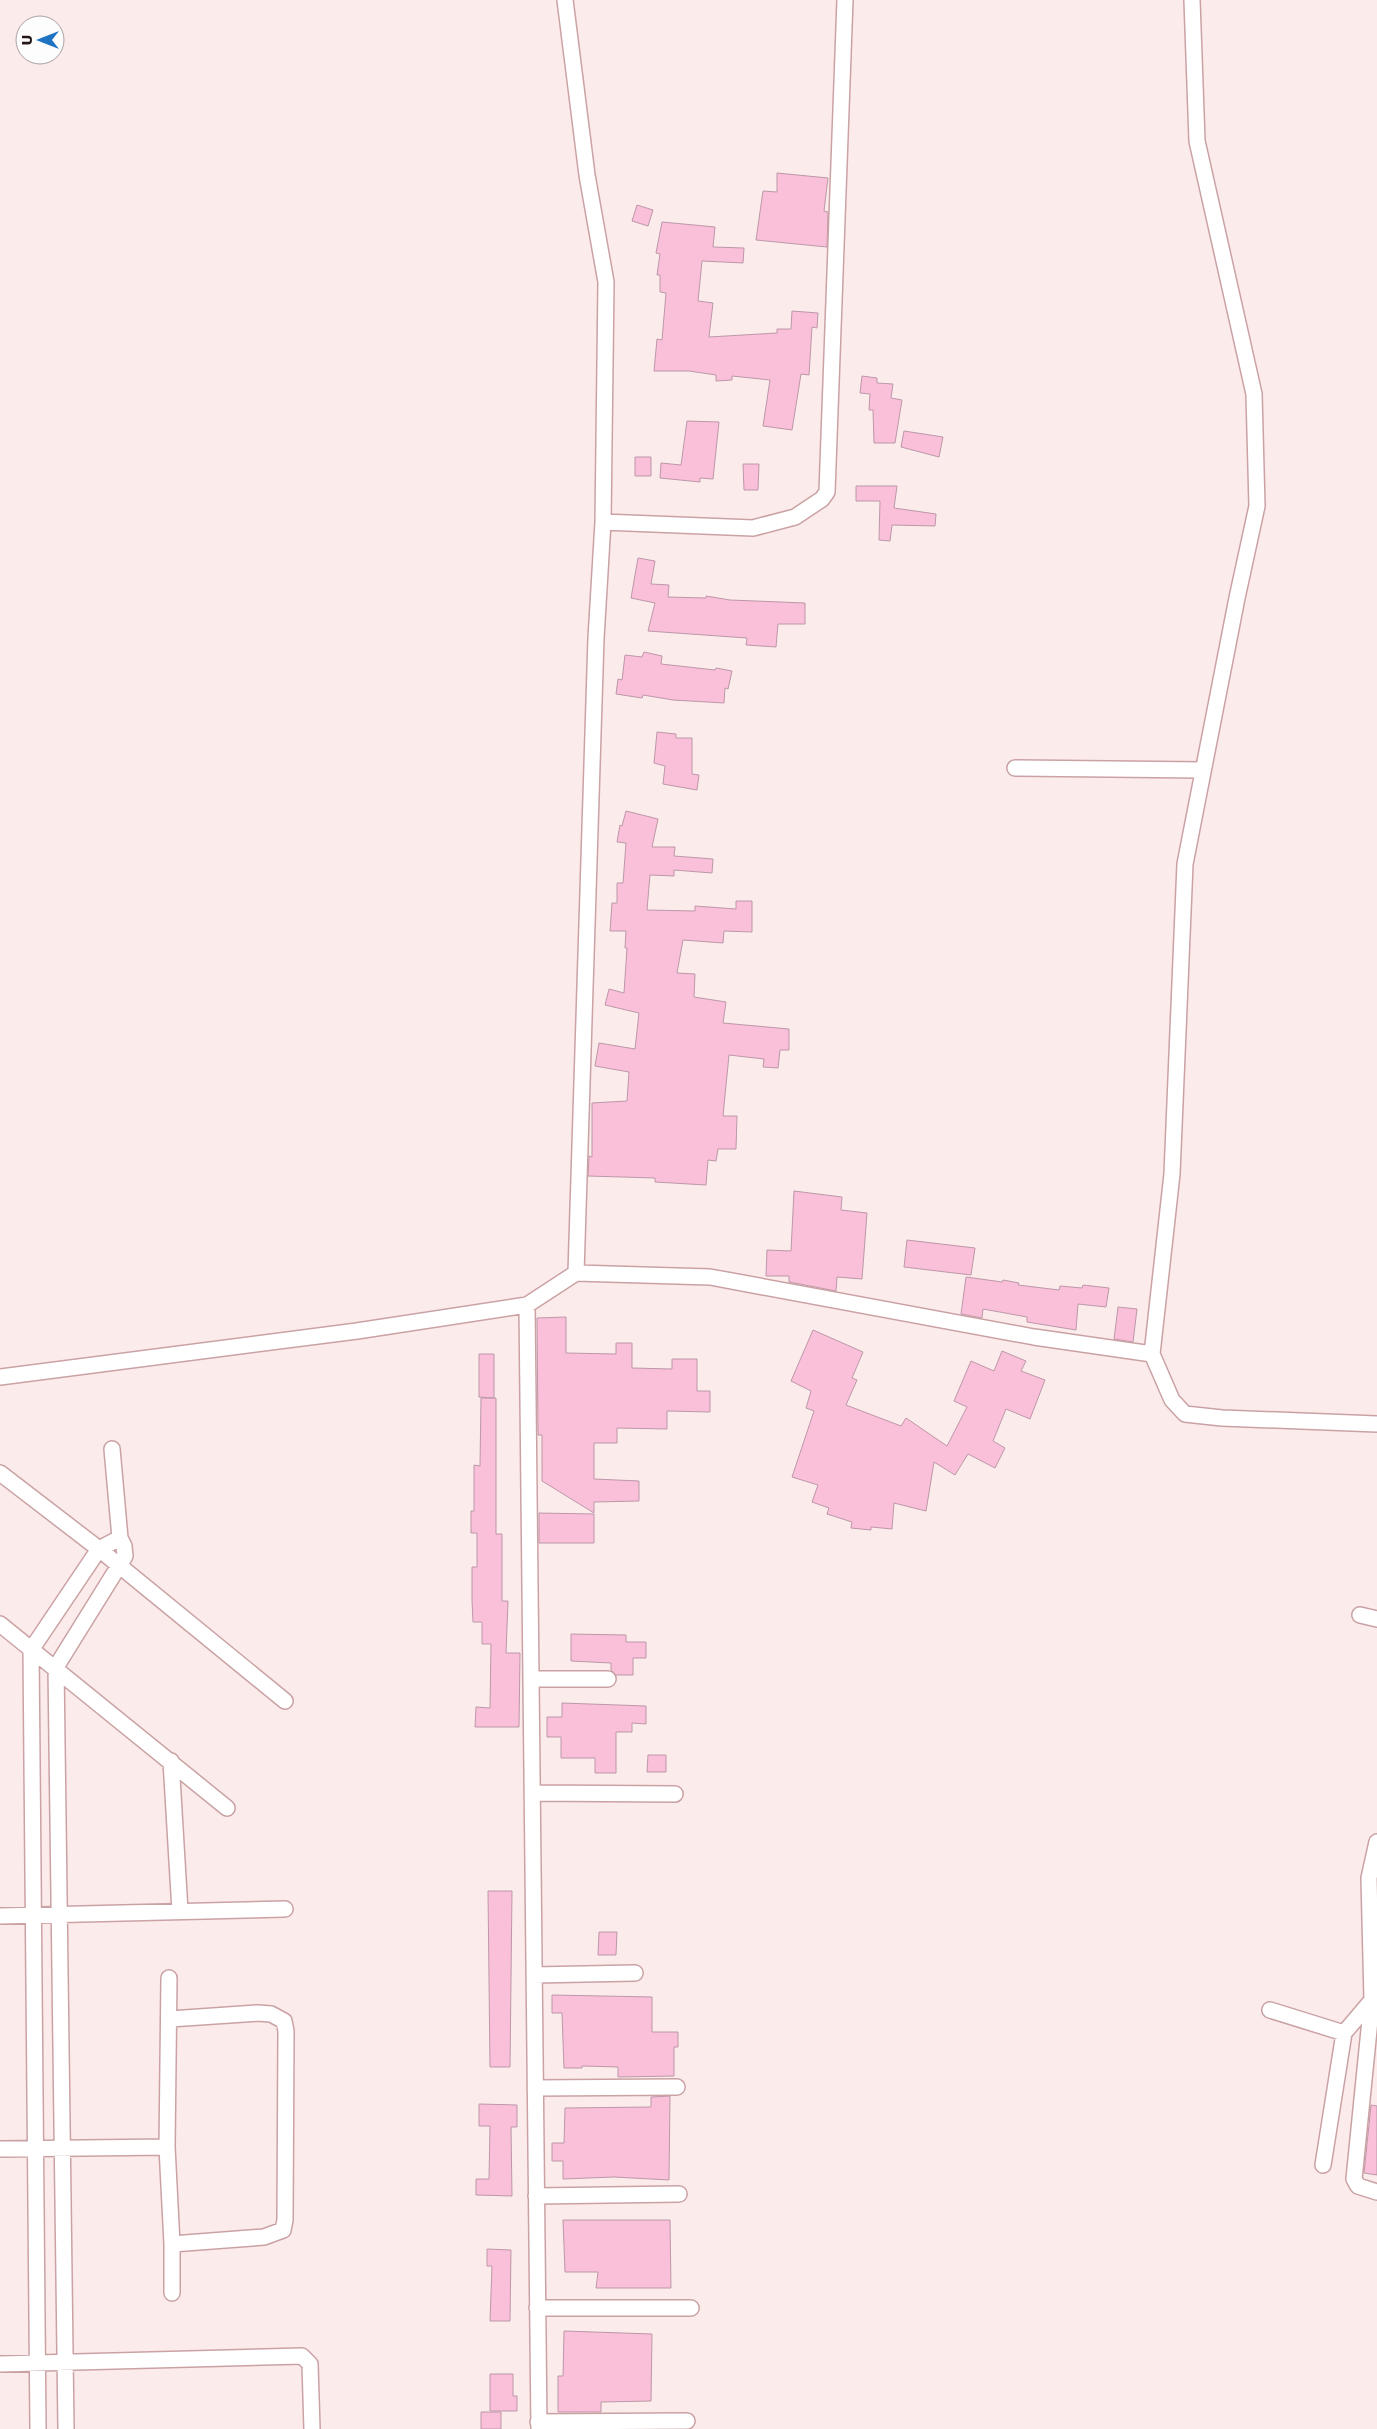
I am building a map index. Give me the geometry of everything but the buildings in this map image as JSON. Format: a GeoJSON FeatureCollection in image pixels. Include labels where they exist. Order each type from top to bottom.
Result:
{"type":"FeatureCollection","features":[{"type":"Feature","properties":{"kind":"street"},"geometry":{"type":"LineString","coordinates":[[565,0],[587,175],[606,282],[603,522],[596,658],[576,1273]]}},
{"type":"Feature","properties":{"kind":"street"},"geometry":{"type":"LineString","coordinates":[[603,522],[753,528],[795,517],[822,499],[827,492],[845,0]]}},
{"type":"Feature","properties":{"kind":"street"},"geometry":{"type":"LineString","coordinates":[[1192,0],[1197,141],[1254,394],[1257,506],[1236,598],[1185,864],[1172,1174],[1152,1354],[1172,1400],[1185,1414],[1222,1418],[1377,1424]]}},
{"type":"Feature","properties":{"kind":"street"},"geometry":{"type":"LineString","coordinates":[[1016,768],[1203,770]]}},
{"type":"Feature","properties":{"kind":"street"},"geometry":{"type":"LineString","coordinates":[[0,1377],[357,1331],[527,1305],[576,1273],[710,1277],[1034,1337],[1152,1354]]}},
{"type":"Feature","properties":{"kind":"street"},"geometry":{"type":"LineString","coordinates":[[527,1305],[538,2426],[687,2421]]}},
{"type":"Feature","properties":{"kind":"street"},"geometry":{"type":"LineString","coordinates":[[66,2429],[56,1667],[118,1566],[125,1551],[120,1538],[112,1448]]}},
{"type":"Feature","properties":{"kind":"street"},"geometry":{"type":"LineString","coordinates":[[0,1473],[99,1549],[285,1701]]}},
{"type":"Feature","properties":{"kind":"street"},"geometry":{"type":"LineString","coordinates":[[38,2429],[31,1650],[99,1549],[120,1538]]}},
{"type":"Feature","properties":{"kind":"street"},"geometry":{"type":"LineString","coordinates":[[1360,1614],[1377,1620]]}},
{"type":"Feature","properties":{"kind":"street"},"geometry":{"type":"LineString","coordinates":[[0,1624],[31,1650],[56,1667],[227,1808]]}},
{"type":"Feature","properties":{"kind":"street"},"geometry":{"type":"LineString","coordinates":[[531,1679],[608,1679]]}},
{"type":"Feature","properties":{"kind":"street"},"geometry":{"type":"LineString","coordinates":[[171,1761],[180,1911]]}},
{"type":"Feature","properties":{"kind":"street"},"geometry":{"type":"LineString","coordinates":[[532,1793],[675,1794]]}},
{"type":"Feature","properties":{"kind":"street"},"geometry":{"type":"LineString","coordinates":[[1377,1842],[1369,1878],[1372,2000],[1354,2179],[1358,2186],[1377,2192]]}},
{"type":"Feature","properties":{"kind":"street"},"geometry":{"type":"LineString","coordinates":[[0,1916],[285,1909]]}},
{"type":"Feature","properties":{"kind":"street"},"geometry":{"type":"LineString","coordinates":[[534,1974],[635,1973]]}},
{"type":"Feature","properties":{"kind":"street"},"geometry":{"type":"LineString","coordinates":[[169,1978],[167,2147],[172,2244],[172,2293]]}},
{"type":"Feature","properties":{"kind":"street"},"geometry":{"type":"LineString","coordinates":[[1323,2165],[1344,2034],[1372,2000]]}},
{"type":"Feature","properties":{"kind":"street"},"geometry":{"type":"LineString","coordinates":[[1270,2010],[1344,2034]]}},
{"type":"Feature","properties":{"kind":"street"},"geometry":{"type":"LineString","coordinates":[[170,2020],[258,2013],[272,2014],[284,2021],[286,2031],[285,2220],[282,2230],[264,2237],[172,2244]]}},
{"type":"Feature","properties":{"kind":"street"},"geometry":{"type":"LineString","coordinates":[[535,2088],[677,2087]]}},
{"type":"Feature","properties":{"kind":"street"},"geometry":{"type":"LineString","coordinates":[[0,2149],[167,2147]]}},
{"type":"Feature","properties":{"kind":"street"},"geometry":{"type":"LineString","coordinates":[[536,2196],[679,2194]]}},
{"type":"Feature","properties":{"kind":"street"},"geometry":{"type":"LineString","coordinates":[[537,2308],[691,2308]]}},
{"type":"Feature","properties":{"kind":"street"},"geometry":{"type":"LineString","coordinates":[[0,2364],[302,2356],[310,2364],[312,2429]]}}]}
